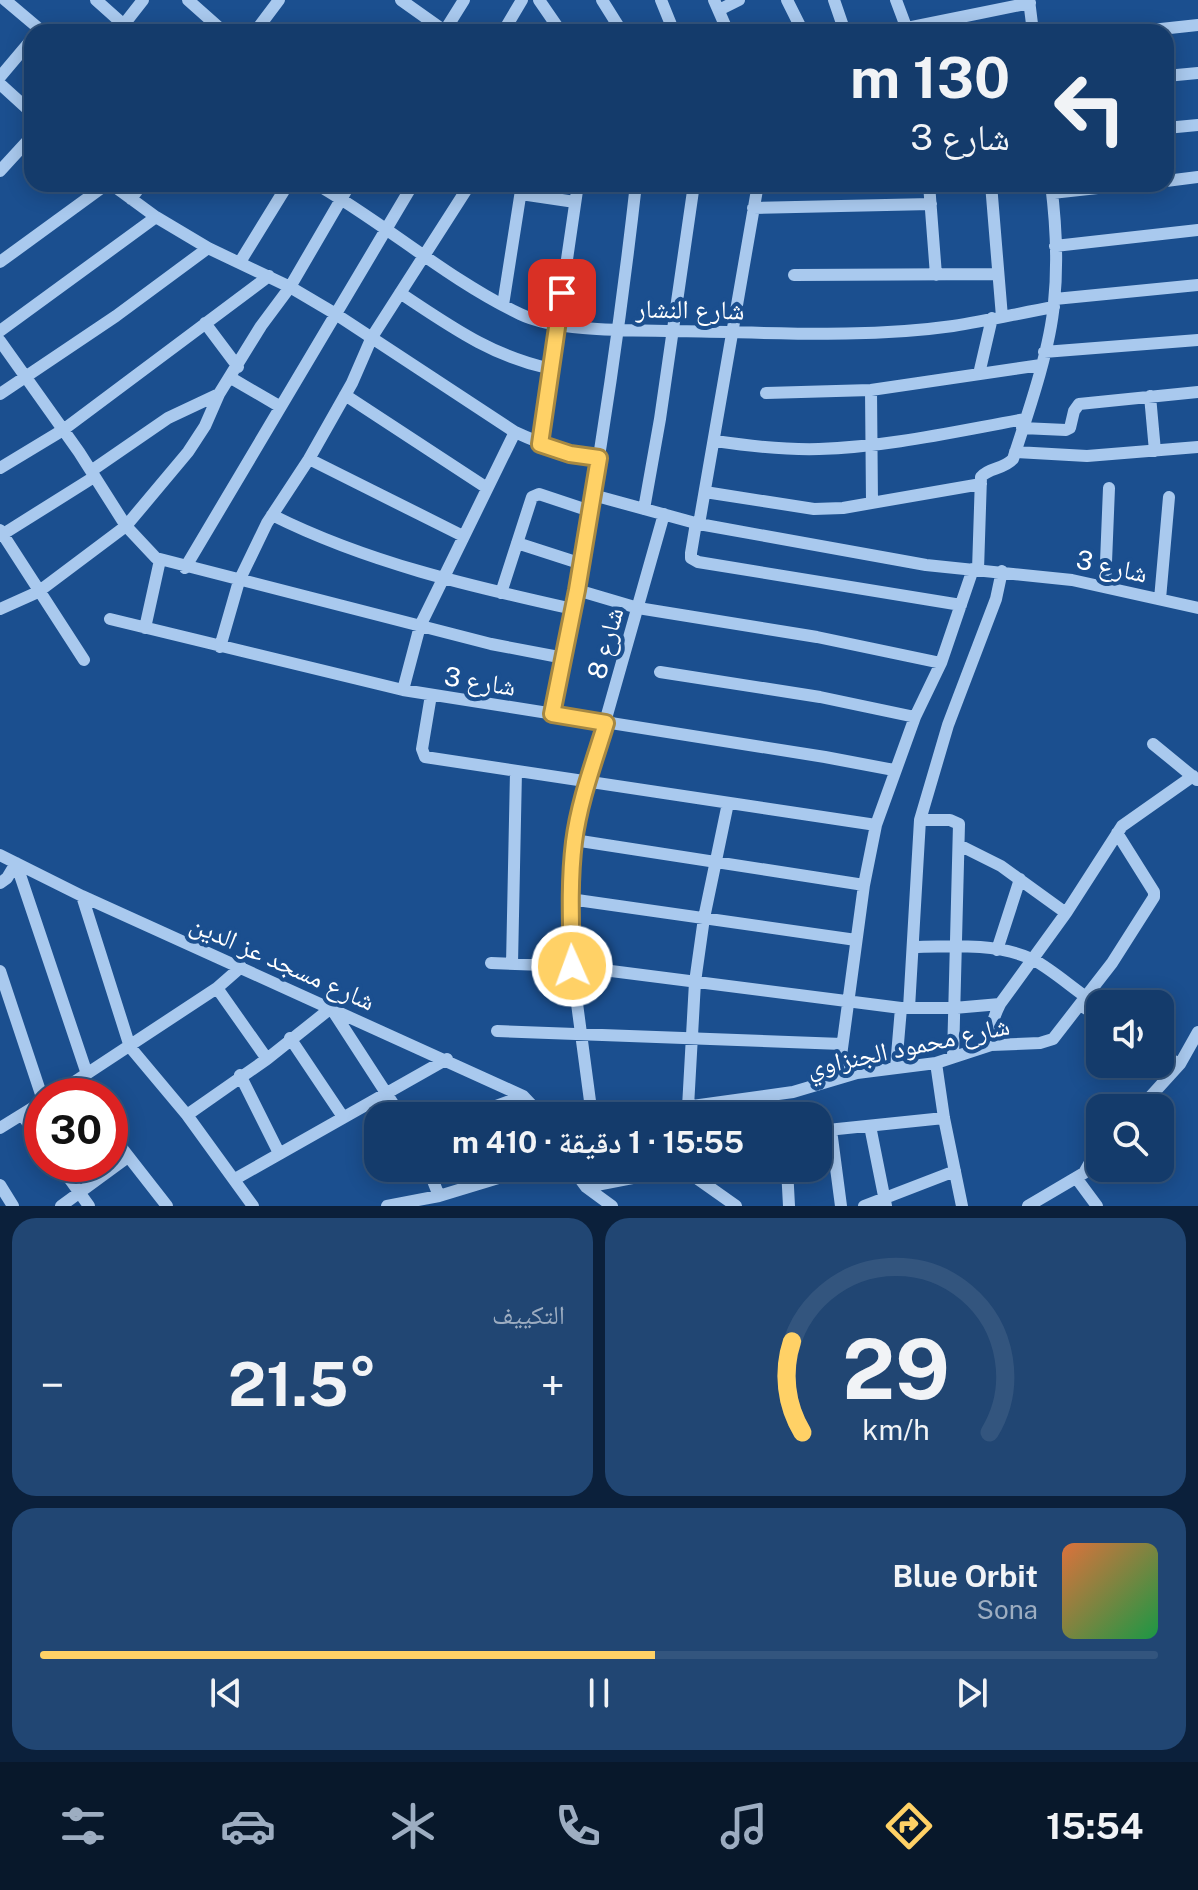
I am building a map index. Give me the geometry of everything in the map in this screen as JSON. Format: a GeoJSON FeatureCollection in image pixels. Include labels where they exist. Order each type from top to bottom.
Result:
{"type":"FeatureCollection","features":[{"type":"Feature","properties":{"kind":"street"},"geometry":{"type":"LineString","coordinates":[[5,0],[29,24]]}},
{"type":"Feature","properties":{"kind":"street"},"geometry":{"type":"LineString","coordinates":[[96,0],[117,24]]}},
{"type":"Feature","properties":{"kind":"street"},"geometry":{"type":"LineString","coordinates":[[124,24],[143,0]]}},
{"type":"Feature","properties":{"kind":"street"},"geometry":{"type":"LineString","coordinates":[[188,0],[215,24]]}},
{"type":"Feature","properties":{"kind":"street"},"geometry":{"type":"LineString","coordinates":[[261,24],[279,0]]}},
{"type":"Feature","properties":{"kind":"street"},"geometry":{"type":"LineString","coordinates":[[401,0],[434,24]]}},
{"type":"Feature","properties":{"kind":"street"},"geometry":{"type":"LineString","coordinates":[[450,24],[464,0]]}},
{"type":"Feature","properties":{"kind":"street"},"geometry":{"type":"LineString","coordinates":[[508,24],[522,0]]}},
{"type":"Feature","properties":{"kind":"street"},"geometry":{"type":"LineString","coordinates":[[539,0],[556,24]]}},
{"type":"Feature","properties":{"kind":"street"},"geometry":{"type":"LineString","coordinates":[[602,0],[617,24]]}},
{"type":"Feature","properties":{"kind":"street"},"geometry":{"type":"LineString","coordinates":[[661,0],[671,24]]}},
{"type":"Feature","properties":{"kind":"street"},"geometry":{"type":"LineString","coordinates":[[724,24],[716,5],[739,0]]}},
{"type":"Feature","properties":{"kind":"street"},"geometry":{"type":"LineString","coordinates":[[787,0],[799,24]]}},
{"type":"Feature","properties":{"kind":"street"},"geometry":{"type":"LineString","coordinates":[[834,0],[842,24]]}},
{"type":"Feature","properties":{"kind":"street"},"geometry":{"type":"LineString","coordinates":[[896,0],[906,24]]}},
{"type":"Feature","properties":{"kind":"street"},"geometry":{"type":"LineString","coordinates":[[934,24],[1030,2],[1032,24]]}},
{"type":"Feature","properties":{"kind":"street"},"geometry":{"type":"LineString","coordinates":[[1174,28],[1198,25]]}},
{"type":"Feature","properties":{"kind":"street"},"geometry":{"type":"LineString","coordinates":[[0,77],[24,49]]}},
{"type":"Feature","properties":{"kind":"street"},"geometry":{"type":"LineString","coordinates":[[1174,75],[1198,73]]}},
{"type":"Feature","properties":{"kind":"street"},"geometry":{"type":"LineString","coordinates":[[0,84],[24,106]]}},
{"type":"Feature","properties":{"kind":"street"},"geometry":{"type":"LineString","coordinates":[[1174,127],[1198,125]]}},
{"type":"Feature","properties":{"kind":"street"},"geometry":{"type":"LineString","coordinates":[[0,171],[24,145]]}},
{"type":"Feature","properties":{"kind":"street"},"geometry":{"type":"LineString","coordinates":[[1174,180],[1198,177]]}},
{"type":"Feature","properties":{"kind":"street"},"geometry":{"type":"LineString","coordinates":[[0,262],[98,192]]}},
{"type":"Feature","properties":{"kind":"street"},"geometry":{"type":"LineString","coordinates":[[121,192],[208,248],[269,276],[334,313],[515,432],[570,454],[599,458]]}},
{"type":"Feature","properties":{"kind":"street"},"geometry":{"type":"LineString","coordinates":[[131,199],[136,192]]}},
{"type":"Feature","properties":{"kind":"street"},"geometry":{"type":"LineString","coordinates":[[240,262],[283,192]]}},
{"type":"Feature","properties":{"kind":"street","name":"شارع النشار"},"geometry":{"type":"LineString","coordinates":[[330,192],[385,227],[424,257],[530,318],[619,331],[840,334],[951,326],[1054,303],[1198,285]]}},
{"type":"Feature","properties":{"kind":"street"},"geometry":{"type":"LineString","coordinates":[[0,609],[38,592],[126,526],[188,452],[210,417],[219,394],[261,326],[290,287],[345,192]]}},
{"type":"Feature","properties":{"kind":"street"},"geometry":{"type":"LineString","coordinates":[[185,568],[408,192]]}},
{"type":"Feature","properties":{"kind":"street"},"geometry":{"type":"LineString","coordinates":[[220,647],[239,581],[272,515],[309,459],[345,395],[372,337],[465,192]]}},
{"type":"Feature","properties":{"kind":"street"},"geometry":{"type":"LineString","coordinates":[[503,305],[522,192]]}},
{"type":"Feature","properties":{"kind":"street"},"geometry":{"type":"LineString","coordinates":[[534,192],[575,202]]}},
{"type":"Feature","properties":{"kind":"street"},"geometry":{"type":"LineString","coordinates":[[540,444],[577,192]]}},
{"type":"Feature","properties":{"kind":"street"},"geometry":{"type":"LineString","coordinates":[[552,714],[582,564],[599,458],[619,331],[635,192]]}},
{"type":"Feature","properties":{"kind":"street"},"geometry":{"type":"LineString","coordinates":[[644,509],[693,192]]}},
{"type":"Feature","properties":{"kind":"street"},"geometry":{"type":"LineString","coordinates":[[756,192],[715,441],[691,558],[698,562],[961,605]]}},
{"type":"Feature","properties":{"kind":"street"},"geometry":{"type":"LineString","coordinates":[[930,192],[936,275]]}},
{"type":"Feature","properties":{"kind":"street"},"geometry":{"type":"LineString","coordinates":[[979,374],[997,318],[998,274],[992,192]]}},
{"type":"Feature","properties":{"kind":"street"},"geometry":{"type":"LineString","coordinates":[[838,1078],[864,885],[876,825],[894,770],[941,663],[975,570],[981,484],[985,472],[1008,465],[1015,452],[1042,358],[1054,303],[1052,192]]}},
{"type":"Feature","properties":{"kind":"street"},"geometry":{"type":"LineString","coordinates":[[753,208],[931,204]]}},
{"type":"Feature","properties":{"kind":"street"},"geometry":{"type":"LineString","coordinates":[[0,331],[156,217]]}},
{"type":"Feature","properties":{"kind":"street"},"geometry":{"type":"LineString","coordinates":[[1055,246],[1198,230]]}},
{"type":"Feature","properties":{"kind":"street"},"geometry":{"type":"LineString","coordinates":[[0,394],[116,316],[208,248]]}},
{"type":"Feature","properties":{"kind":"street"},"geometry":{"type":"LineString","coordinates":[[794,275],[998,274]]}},
{"type":"Feature","properties":{"kind":"street"},"geometry":{"type":"LineString","coordinates":[[0,468],[63,430],[269,276]]}},
{"type":"Feature","properties":{"kind":"street"},"geometry":{"type":"LineString","coordinates":[[400,293],[494,352],[522,363],[551,369]]}},
{"type":"Feature","properties":{"kind":"street"},"geometry":{"type":"LineString","coordinates":[[205,323],[234,372],[279,406]]}},
{"type":"Feature","properties":{"kind":"street"},"geometry":{"type":"LineString","coordinates":[[766,393],[871,390],[979,374],[1042,358],[1198,340]]}},
{"type":"Feature","properties":{"kind":"street"},"geometry":{"type":"LineString","coordinates":[[0,341],[126,526],[144,548],[160,560],[491,644],[564,658]]}},
{"type":"Feature","properties":{"kind":"street"},"geometry":{"type":"LineString","coordinates":[[871,390],[872,503]]}},
{"type":"Feature","properties":{"kind":"street"},"geometry":{"type":"LineString","coordinates":[[715,441],[793,449],[871,445],[1023,424],[1066,430],[1070,428],[1079,404],[1198,392]]}},
{"type":"Feature","properties":{"kind":"street"},"geometry":{"type":"LineString","coordinates":[[84,660],[1,534],[92,474],[168,418],[219,394]]}},
{"type":"Feature","properties":{"kind":"street"},"geometry":{"type":"LineString","coordinates":[[345,395],[487,488]]}},
{"type":"Feature","properties":{"kind":"street"},"geometry":{"type":"LineString","coordinates":[[1150,396],[1155,451]]}},
{"type":"Feature","properties":{"kind":"street"},"geometry":{"type":"LineString","coordinates":[[403,690],[420,626],[515,432]]}},
{"type":"Feature","properties":{"kind":"street"},"geometry":{"type":"LineString","coordinates":[[1015,452],[1087,456],[1198,447]]}},
{"type":"Feature","properties":{"kind":"street"},"geometry":{"type":"LineString","coordinates":[[309,459],[463,536]]}},
{"type":"Feature","properties":{"kind":"street"},"geometry":{"type":"LineString","coordinates":[[705,492],[814,509],[843,508],[981,484]]}},
{"type":"Feature","properties":{"kind":"street"},"geometry":{"type":"LineString","coordinates":[[1105,587],[1109,488]]}},
{"type":"Feature","properties":{"kind":"street"},"geometry":{"type":"LineString","coordinates":[[501,593],[535,494],[590,511]]}},
{"type":"Feature","properties":{"kind":"street","name":"شارع 3"},"geometry":{"type":"LineString","coordinates":[[593,495],[698,524],[903,561],[1050,576],[1198,608]]}},
{"type":"Feature","properties":{"kind":"street"},"geometry":{"type":"LineString","coordinates":[[1160,599],[1169,497]]}},
{"type":"Feature","properties":{"kind":"street","name":"شارع 8"},"geometry":{"type":"LineString","coordinates":[[590,1102],[572,966],[570,899],[574,840],[664,514]]}},
{"type":"Feature","properties":{"kind":"street"},"geometry":{"type":"LineString","coordinates":[[272,515],[313,536],[442,579],[573,609]]}},
{"type":"Feature","properties":{"kind":"street"},"geometry":{"type":"LineString","coordinates":[[517,543],[582,564]]}},
{"type":"Feature","properties":{"kind":"street"},"geometry":{"type":"LineString","coordinates":[[145,628],[160,560]]}},
{"type":"Feature","properties":{"kind":"street"},"geometry":{"type":"LineString","coordinates":[[896,1067],[914,947],[920,820],[948,725],[991,612],[1002,571]]}},
{"type":"Feature","properties":{"kind":"street"},"geometry":{"type":"LineString","coordinates":[[577,590],[638,608],[817,637],[941,663]]}},
{"type":"Feature","properties":{"kind":"street","name":"شارع 3"},"geometry":{"type":"LineString","coordinates":[[110,619],[403,690],[836,758],[894,770]]}},
{"type":"Feature","properties":{"kind":"street"},"geometry":{"type":"LineString","coordinates":[[660,672],[820,697],[915,717]]}},
{"type":"Feature","properties":{"kind":"street"},"geometry":{"type":"LineString","coordinates":[[431,695],[422,749],[425,757],[876,825]]}},
{"type":"Feature","properties":{"kind":"street"},"geometry":{"type":"LineString","coordinates":[[991,1045],[990,1031],[1000,1004],[1066,913],[1117,833],[1135,815],[1196,779],[1153,744]]}},
{"type":"Feature","properties":{"kind":"street"},"geometry":{"type":"LineString","coordinates":[[512,964],[516,771]]}},
{"type":"Feature","properties":{"kind":"street"},"geometry":{"type":"LineString","coordinates":[[688,1102],[695,982],[704,918],[728,803]]}},
{"type":"Feature","properties":{"kind":"street"},"geometry":{"type":"LineString","coordinates":[[920,820],[955,821],[959,824],[953,1057]]}},
{"type":"Feature","properties":{"kind":"street","name":"شارع محمود الجنزاوي"},"geometry":{"type":"LineString","coordinates":[[723,1102],[793,1092],[838,1078],[896,1067],[936,1063],[991,1045],[1047,1042],[1058,1034],[1112,963],[1154,897],[1154,892],[1117,833]]}},
{"type":"Feature","properties":{"kind":"street"},"geometry":{"type":"LineString","coordinates":[[574,840],[864,885]]}},
{"type":"Feature","properties":{"kind":"street"},"geometry":{"type":"LineString","coordinates":[[959,845],[1020,879],[1066,913]]}},
{"type":"Feature","properties":{"kind":"street","name":"شارع مسجد عز الدين"},"geometry":{"type":"LineString","coordinates":[[0,855],[82,896],[447,1059],[523,1096],[529,1102]]}},
{"type":"Feature","properties":{"kind":"street"},"geometry":{"type":"LineString","coordinates":[[0,883],[16,863]]}},
{"type":"Feature","properties":{"kind":"street"},"geometry":{"type":"LineString","coordinates":[[16,863],[87,1074]]}},
{"type":"Feature","properties":{"kind":"street"},"geometry":{"type":"LineString","coordinates":[[997,950],[1020,879]]}},
{"type":"Feature","properties":{"kind":"street"},"geometry":{"type":"LineString","coordinates":[[82,896],[130,1047],[187,1115],[253,1206]]}},
{"type":"Feature","properties":{"kind":"street"},"geometry":{"type":"LineString","coordinates":[[570,899],[856,940]]}},
{"type":"Feature","properties":{"kind":"street"},"geometry":{"type":"LineString","coordinates":[[914,947],[956,946],[997,950],[1032,960],[1086,1004]]}},
{"type":"Feature","properties":{"kind":"street"},"geometry":{"type":"LineString","coordinates":[[491,963],[572,966],[905,1008],[1000,1004]]}},
{"type":"Feature","properties":{"kind":"street"},"geometry":{"type":"LineString","coordinates":[[82,1078],[217,988],[241,967]]}},
{"type":"Feature","properties":{"kind":"street"},"geometry":{"type":"LineString","coordinates":[[0,971],[35,1078]]}},
{"type":"Feature","properties":{"kind":"street"},"geometry":{"type":"LineString","coordinates":[[217,988],[267,1059]]}},
{"type":"Feature","properties":{"kind":"street"},"geometry":{"type":"LineString","coordinates":[[187,1115],[267,1059],[331,1008],[391,1102]]}},
{"type":"Feature","properties":{"kind":"street"},"geometry":{"type":"LineString","coordinates":[[497,1031],[842,1044]]}},
{"type":"Feature","properties":{"kind":"street"},"geometry":{"type":"LineString","coordinates":[[1153,1094],[1193,1054],[1198,1032]]}},
{"type":"Feature","properties":{"kind":"street"},"geometry":{"type":"LineString","coordinates":[[290,1038],[343,1117]]}},
{"type":"Feature","properties":{"kind":"street"},"geometry":{"type":"LineString","coordinates":[[235,1179],[447,1059]]}},
{"type":"Feature","properties":{"kind":"street"},"geometry":{"type":"LineString","coordinates":[[1174,1061],[1180,1064]]}},
{"type":"Feature","properties":{"kind":"street"},"geometry":{"type":"LineString","coordinates":[[936,1063],[962,1206]]}},
{"type":"Feature","properties":{"kind":"street"},"geometry":{"type":"LineString","coordinates":[[240,1075],[279,1153]]}},
{"type":"Feature","properties":{"kind":"street"},"geometry":{"type":"LineString","coordinates":[[507,1102],[523,1096]]}},
{"type":"Feature","properties":{"kind":"street"},"geometry":{"type":"LineString","coordinates":[[0,1127],[22,1115],[24,1118]]}},
{"type":"Feature","properties":{"kind":"street"},"geometry":{"type":"LineString","coordinates":[[832,1129],[944,1118]]}},
{"type":"Feature","properties":{"kind":"street"},"geometry":{"type":"LineString","coordinates":[[870,1126],[884,1202]]}},
{"type":"Feature","properties":{"kind":"street"},"geometry":{"type":"LineString","coordinates":[[128,1157],[167,1206]]}},
{"type":"Feature","properties":{"kind":"street"},"geometry":{"type":"LineString","coordinates":[[832,1163],[841,1206]]}},
{"type":"Feature","properties":{"kind":"street"},"geometry":{"type":"LineString","coordinates":[[586,1187],[679,1169],[736,1206]]}},
{"type":"Feature","properties":{"kind":"street"},"geometry":{"type":"LineString","coordinates":[[1028,1206],[1077,1179],[1086,1170]]}},
{"type":"Feature","properties":{"kind":"street"},"geometry":{"type":"LineString","coordinates":[[864,1206],[884,1202],[955,1171]]}},
{"type":"Feature","properties":{"kind":"street"},"geometry":{"type":"LineString","coordinates":[[1077,1179],[1097,1206]]}},
{"type":"Feature","properties":{"kind":"street"},"geometry":{"type":"LineString","coordinates":[[72,1182],[89,1206]]}},
{"type":"Feature","properties":{"kind":"street"},"geometry":{"type":"LineString","coordinates":[[61,1206],[94,1182]]}},
{"type":"Feature","properties":{"kind":"street"},"geometry":{"type":"LineString","coordinates":[[434,1182],[439,1196]]}},
{"type":"Feature","properties":{"kind":"street"},"geometry":{"type":"LineString","coordinates":[[387,1206],[439,1196],[485,1182]]}},
{"type":"Feature","properties":{"kind":"street"},"geometry":{"type":"LineString","coordinates":[[582,1182],[612,1206]]}},
{"type":"Feature","properties":{"kind":"street"},"geometry":{"type":"LineString","coordinates":[[788,1182],[789,1206]]}},
{"type":"Feature","properties":{"kind":"street"},"geometry":{"type":"LineString","coordinates":[[0,1185],[13,1206]]}},
{"type":"Feature","properties":{"kind":"route"},"geometry":{"type":"LineString","coordinates":[[562,293],[540,444],[570,454],[599,458],[552,714],[606,723],[574,840],[570,899],[572,966]]}}]}
